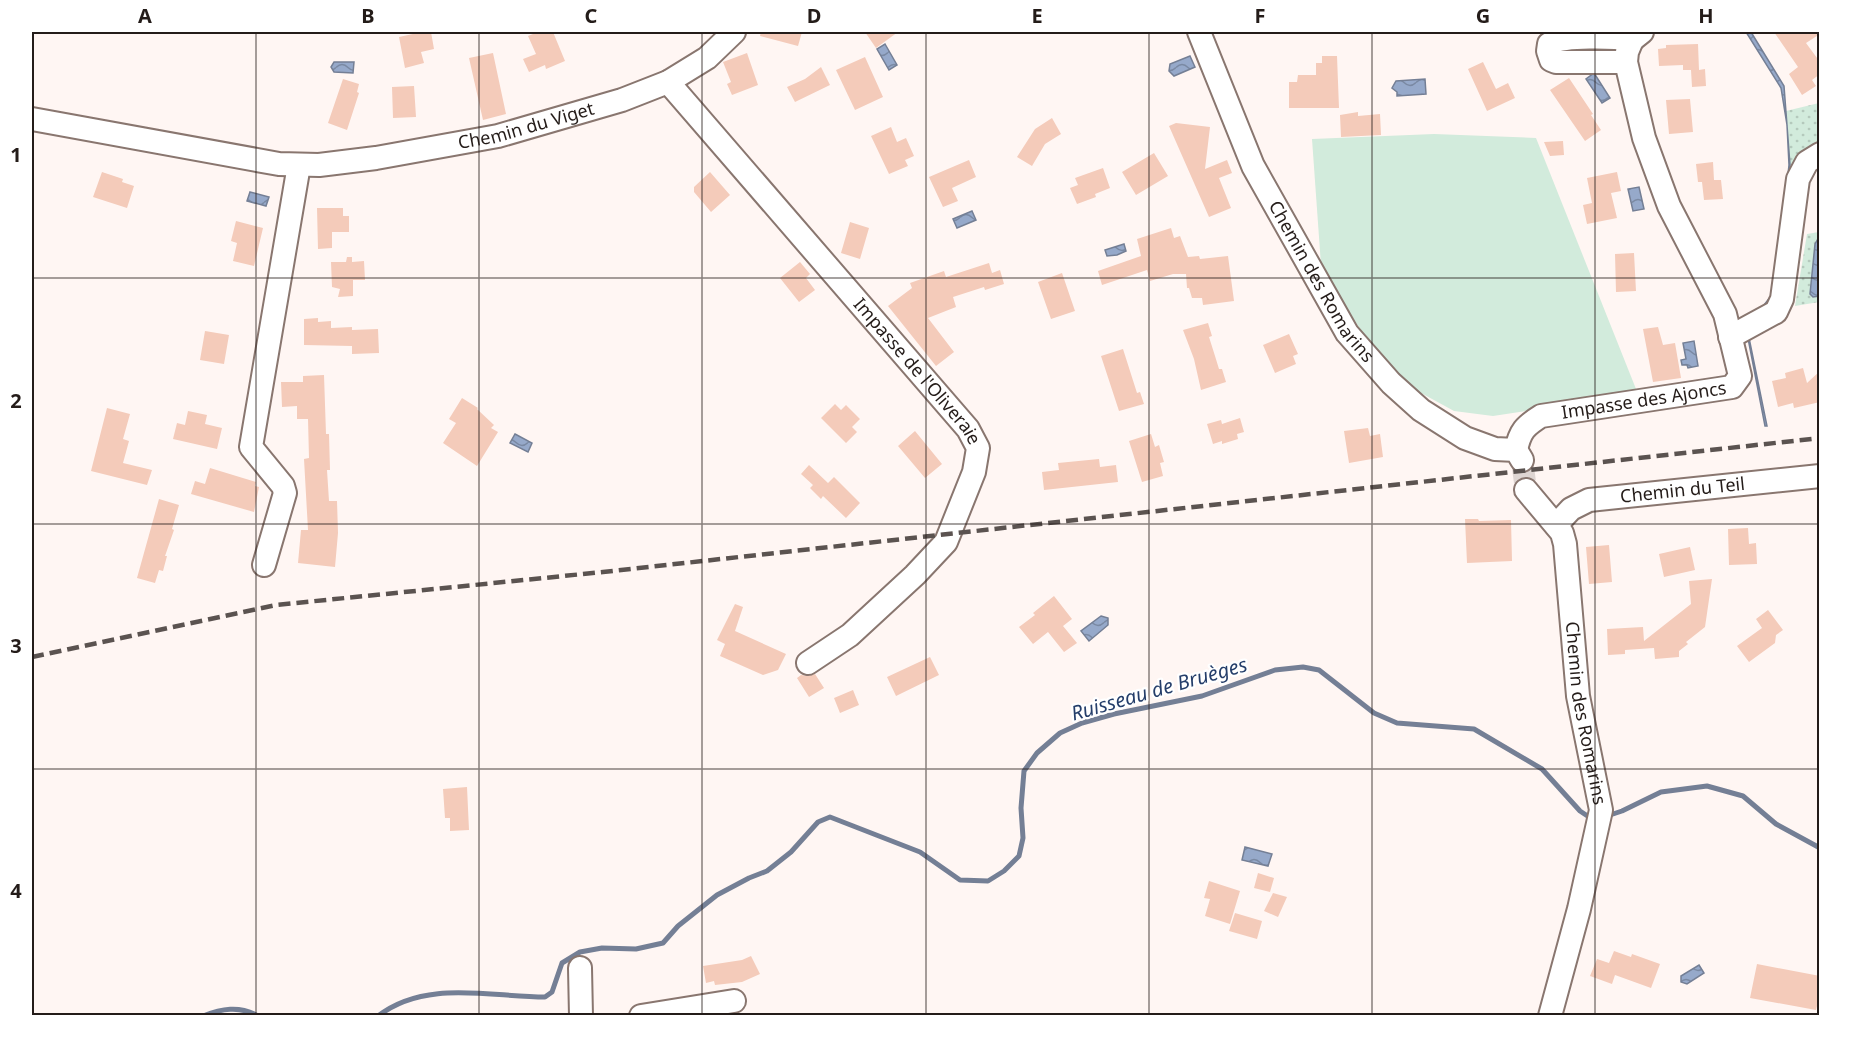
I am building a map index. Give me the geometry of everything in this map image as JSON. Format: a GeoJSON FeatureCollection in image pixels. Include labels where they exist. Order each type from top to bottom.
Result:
{"type":"FeatureCollection","features":[{"type":"Feature","properties":{"kind":"street","name":"Chemin du Viget"},"geometry":{"type":"LineString","coordinates":[[32,119],[279,164],[319,165],[376,158],[498,136],[622,100],[668,82],[707,58],[734,32]]}},
{"type":"Feature","properties":{"kind":"street","name":"Chemin des Romarins"},"geometry":{"type":"LineString","coordinates":[[1199,32],[1253,166],[1347,333],[1391,383],[1421,410],[1465,438],[1519,455]]}},
{"type":"Feature","properties":{"kind":"street","name":"Impasse des Ajoncs"},"geometry":{"type":"LineString","coordinates":[[1519,455],[1518,438],[1526,425],[1541,416],[1732,387],[1740,376],[1725,314],[1669,206],[1644,138],[1633,44]]}},
{"type":"Feature","properties":{"kind":"street","name":"Impasse de l'Oliveraie"},"geometry":{"type":"LineString","coordinates":[[668,82],[968,429],[978,448],[974,472],[946,542],[915,575],[850,635],[808,663]]}},
{"type":"Feature","properties":{"kind":"street"},"geometry":{"type":"LineString","coordinates":[[1730,337],[1776,312],[1782,299],[1798,179],[1807,162],[1820,154]]}},
{"type":"Feature","properties":{"kind":"street"},"geometry":{"type":"LineString","coordinates":[[264,565],[285,493],[283,486],[251,447],[299,165]]}},
{"type":"Feature","properties":{"kind":"street","name":"Chemin du Teil"},"geometry":{"type":"LineString","coordinates":[[1556,525],[1571,509],[1589,500],[1820,476]]}},
{"type":"Feature","properties":{"kind":"street","name":"Chemin des Romarins"},"geometry":{"type":"LineString","coordinates":[[1526,490],[1562,533],[1566,544],[1578,696],[1599,820],[1579,909],[1550,1016]]}},
{"type":"Feature","properties":{"kind":"street"},"geometry":{"type":"LineString","coordinates":[[580,968],[581,1016]]}},
{"type":"Feature","properties":{"kind":"street"},"geometry":{"type":"LineString","coordinates":[[641,1016],[734,1000]]}},
{"type":"Feature","properties":{"kind":"green space"},"geometry":{"type":"Polygon","coordinates":[[[1819,103],[1819,147],[1798,165],[1790,165],[1786,111],[1819,103]]]}},
{"type":"Feature","properties":{"kind":"green space"},"geometry":{"type":"Polygon","coordinates":[[[1434,134],[1536,138],[1638,394],[1493,416],[1454,411],[1412,388],[1366,339],[1321,265],[1312,139],[1434,134]]]}},
{"type":"Feature","properties":{"kind":"green space"},"geometry":{"type":"Polygon","coordinates":[[[1819,232],[1819,302],[1795,306],[1807,234],[1819,232]]]}},
{"type":"Feature","properties":{"kind":"water"},"geometry":{"type":"Polygon","coordinates":[[[1746,32],[1751,32],[1784,86],[1787,125],[1781,88],[1746,32]]]}},
{"type":"Feature","properties":{"kind":"water"},"geometry":{"type":"Polygon","coordinates":[[[885,44],[897,65],[889,70],[877,49],[885,44]]]}},
{"type":"Feature","properties":{"kind":"water"},"geometry":{"type":"Polygon","coordinates":[[[1190,56],[1195,67],[1174,76],[1169,71],[1170,64],[1190,56]]]}},
{"type":"Feature","properties":{"kind":"water"},"geometry":{"type":"Polygon","coordinates":[[[334,62],[354,62],[353,73],[334,72],[331,67],[334,62]]]}},
{"type":"Feature","properties":{"kind":"water"},"geometry":{"type":"Polygon","coordinates":[[[1594,73],[1610,98],[1602,103],[1586,79],[1594,73]]]}},
{"type":"Feature","properties":{"kind":"water"},"geometry":{"type":"Polygon","coordinates":[[[1425,79],[1426,94],[1397,96],[1397,92],[1392,88],[1396,81],[1425,79]]]}},
{"type":"Feature","properties":{"kind":"water"},"geometry":{"type":"Polygon","coordinates":[[[1787,126],[1790,165],[1776,292],[1747,328],[1767,426],[1765,426],[1746,328],[1775,291],[1789,165],[1787,126]]]}},
{"type":"Feature","properties":{"kind":"water"},"geometry":{"type":"Polygon","coordinates":[[[1639,187],[1644,209],[1633,211],[1628,189],[1639,187]]]}},
{"type":"Feature","properties":{"kind":"water"},"geometry":{"type":"Polygon","coordinates":[[[250,192],[269,197],[266,206],[247,201],[250,192]]]}},
{"type":"Feature","properties":{"kind":"water"},"geometry":{"type":"Polygon","coordinates":[[[972,211],[976,220],[957,228],[953,219],[972,211]]]}},
{"type":"Feature","properties":{"kind":"water"},"geometry":{"type":"Polygon","coordinates":[[[1819,237],[1819,296],[1813,297],[1810,294],[1815,244],[1819,237]]]}},
{"type":"Feature","properties":{"kind":"water"},"geometry":{"type":"Polygon","coordinates":[[[1124,244],[1126,251],[1107,256],[1105,250],[1124,244]]]}},
{"type":"Feature","properties":{"kind":"water"},"geometry":{"type":"Polygon","coordinates":[[[1694,341],[1698,366],[1688,368],[1687,365],[1682,365],[1681,360],[1686,359],[1683,343],[1694,341]]]}},
{"type":"Feature","properties":{"kind":"water"},"geometry":{"type":"Polygon","coordinates":[[[515,434],[532,443],[528,452],[510,443],[515,434]]]}},
{"type":"Feature","properties":{"kind":"water"},"geometry":{"type":"Polygon","coordinates":[[[1101,616],[1108,618],[1108,625],[1089,641],[1081,631],[1101,616]]]}},
{"type":"Feature","properties":{"kind":"water"},"geometry":{"type":"Polygon","coordinates":[[[1245,847],[1272,854],[1268,866],[1242,860],[1245,847]]]}},
{"type":"Feature","properties":{"kind":"water"},"geometry":{"type":"Polygon","coordinates":[[[1699,965],[1704,973],[1687,984],[1681,982],[1681,976],[1699,965]]]}},
{"type":"Feature","properties":{"kind":"building"},"geometry":{"type":"Polygon","coordinates":[[[431,32],[434,49],[421,52],[424,63],[405,68],[399,37],[431,32]]]}},
{"type":"Feature","properties":{"kind":"building"},"geometry":{"type":"Polygon","coordinates":[[[538,32],[553,32],[565,61],[546,69],[545,65],[529,72],[523,59],[536,54],[528,36],[538,32]]]}},
{"type":"Feature","properties":{"kind":"building"},"geometry":{"type":"Polygon","coordinates":[[[761,32],[802,32],[798,46],[760,36],[761,32]]]}},
{"type":"Feature","properties":{"kind":"building"},"geometry":{"type":"Polygon","coordinates":[[[865,32],[898,32],[876,48],[865,32]]]}},
{"type":"Feature","properties":{"kind":"building"},"geometry":{"type":"Polygon","coordinates":[[[1774,32],[1820,32],[1806,43],[1820,62],[1820,74],[1812,80],[1816,86],[1802,95],[1789,74],[1798,67],[1774,32]]]}},
{"type":"Feature","properties":{"kind":"building"},"geometry":{"type":"Polygon","coordinates":[[[1698,44],[1699,70],[1705,69],[1706,86],[1692,87],[1691,70],[1683,70],[1683,65],[1659,66],[1658,49],[1666,48],[1666,45],[1698,44]]]}},
{"type":"Feature","properties":{"kind":"building"},"geometry":{"type":"Polygon","coordinates":[[[493,53],[506,114],[483,120],[469,58],[493,53]]]}},
{"type":"Feature","properties":{"kind":"building"},"geometry":{"type":"Polygon","coordinates":[[[747,53],[758,85],[732,95],[727,84],[731,82],[723,62],[747,53]]]}},
{"type":"Feature","properties":{"kind":"building"},"geometry":{"type":"Polygon","coordinates":[[[1322,56],[1337,56],[1339,108],[1289,108],[1289,82],[1297,82],[1298,75],[1316,75],[1316,63],[1322,63],[1322,56]]]}},
{"type":"Feature","properties":{"kind":"building"},"geometry":{"type":"Polygon","coordinates":[[[865,57],[883,97],[855,110],[836,70],[865,57]]]}},
{"type":"Feature","properties":{"kind":"building"},"geometry":{"type":"Polygon","coordinates":[[[1483,62],[1496,89],[1508,83],[1515,98],[1487,111],[1468,69],[1483,62]]]}},
{"type":"Feature","properties":{"kind":"building"},"geometry":{"type":"Polygon","coordinates":[[[821,67],[830,85],[795,102],[787,87],[805,79],[821,67]]]}},
{"type":"Feature","properties":{"kind":"building"},"geometry":{"type":"Polygon","coordinates":[[[1569,78],[1601,130],[1585,141],[1550,90],[1569,78]]]}},
{"type":"Feature","properties":{"kind":"building"},"geometry":{"type":"Polygon","coordinates":[[[343,79],[359,84],[357,92],[359,93],[347,130],[328,123],[343,79]]]}},
{"type":"Feature","properties":{"kind":"building"},"geometry":{"type":"Polygon","coordinates":[[[414,86],[416,117],[393,118],[392,87],[414,86]]]}},
{"type":"Feature","properties":{"kind":"building"},"geometry":{"type":"Polygon","coordinates":[[[1690,99],[1693,132],[1669,134],[1666,100],[1690,99]]]}},
{"type":"Feature","properties":{"kind":"building"},"geometry":{"type":"Polygon","coordinates":[[[1358,112],[1358,116],[1380,114],[1381,135],[1341,137],[1340,115],[1358,112]]]}},
{"type":"Feature","properties":{"kind":"building"},"geometry":{"type":"Polygon","coordinates":[[[1052,118],[1061,134],[1045,144],[1032,166],[1017,157],[1035,129],[1052,118]]]}},
{"type":"Feature","properties":{"kind":"building"},"geometry":{"type":"Polygon","coordinates":[[[1176,123],[1210,127],[1205,169],[1227,160],[1232,173],[1219,178],[1231,208],[1209,217],[1169,126],[1176,123]]]}},
{"type":"Feature","properties":{"kind":"building"},"geometry":{"type":"Polygon","coordinates":[[[891,127],[897,142],[906,138],[914,156],[905,160],[908,166],[889,174],[871,136],[891,127]]]}},
{"type":"Feature","properties":{"kind":"building"},"geometry":{"type":"Polygon","coordinates":[[[1563,141],[1564,155],[1550,156],[1544,142],[1563,141]]]}},
{"type":"Feature","properties":{"kind":"building"},"geometry":{"type":"Polygon","coordinates":[[[1154,153],[1168,176],[1136,195],[1122,172],[1154,153]]]}},
{"type":"Feature","properties":{"kind":"building"},"geometry":{"type":"Polygon","coordinates":[[[969,160],[976,177],[952,188],[958,201],[943,207],[929,177],[969,160]]]}},
{"type":"Feature","properties":{"kind":"building"},"geometry":{"type":"Polygon","coordinates":[[[1713,162],[1714,180],[1721,180],[1723,199],[1704,200],[1702,182],[1698,182],[1696,164],[1713,162]]]}},
{"type":"Feature","properties":{"kind":"building"},"geometry":{"type":"Polygon","coordinates":[[[1103,168],[1110,188],[1095,194],[1096,197],[1077,204],[1070,188],[1078,185],[1075,178],[1103,168]]]}},
{"type":"Feature","properties":{"kind":"building"},"geometry":{"type":"Polygon","coordinates":[[[102,172],[123,179],[122,182],[134,186],[127,208],[93,197],[102,172]]]}},
{"type":"Feature","properties":{"kind":"building"},"geometry":{"type":"Polygon","coordinates":[[[710,172],[730,195],[711,212],[694,192],[694,187],[710,172]]]}},
{"type":"Feature","properties":{"kind":"building"},"geometry":{"type":"Polygon","coordinates":[[[1617,172],[1621,191],[1611,193],[1617,218],[1587,224],[1583,205],[1592,203],[1587,178],[1617,172]]]}},
{"type":"Feature","properties":{"kind":"building"},"geometry":{"type":"Polygon","coordinates":[[[317,208],[343,208],[343,216],[349,216],[349,232],[332,232],[332,248],[318,249],[317,208]]]}},
{"type":"Feature","properties":{"kind":"building"},"geometry":{"type":"Polygon","coordinates":[[[236,221],[263,228],[254,266],[233,261],[237,243],[231,241],[236,221]]]}},
{"type":"Feature","properties":{"kind":"building"},"geometry":{"type":"Polygon","coordinates":[[[850,222],[869,228],[860,259],[841,253],[850,222]]]}},
{"type":"Feature","properties":{"kind":"building"},"geometry":{"type":"Polygon","coordinates":[[[1171,228],[1174,238],[1180,236],[1188,257],[1199,256],[1200,259],[1228,256],[1234,301],[1203,305],[1202,298],[1192,298],[1187,288],[1186,274],[1173,274],[1150,281],[1147,270],[1102,285],[1098,271],[1141,256],[1137,239],[1171,228]]]}},
{"type":"Feature","properties":{"kind":"building"},"geometry":{"type":"Polygon","coordinates":[[[1634,253],[1636,291],[1616,292],[1615,254],[1634,253]]]}},
{"type":"Feature","properties":{"kind":"building"},"geometry":{"type":"Polygon","coordinates":[[[347,257],[352,257],[352,262],[364,261],[365,280],[353,280],[353,296],[338,297],[340,289],[332,287],[331,262],[346,262],[347,257]]]}},
{"type":"Feature","properties":{"kind":"building"},"geometry":{"type":"Polygon","coordinates":[[[800,262],[810,274],[806,278],[815,290],[799,302],[780,278],[800,262]]]}},
{"type":"Feature","properties":{"kind":"building"},"geometry":{"type":"Polygon","coordinates":[[[989,263],[992,273],[1000,270],[1004,284],[985,290],[984,287],[953,297],[956,307],[928,318],[954,352],[936,366],[888,306],[912,288],[910,283],[944,271],[946,277],[989,263]]]}},
{"type":"Feature","properties":{"kind":"building"},"geometry":{"type":"Polygon","coordinates":[[[1062,273],[1075,311],[1051,319],[1038,282],[1062,273]]]}},
{"type":"Feature","properties":{"kind":"building"},"geometry":{"type":"Polygon","coordinates":[[[318,318],[318,322],[331,321],[331,328],[378,329],[379,353],[352,354],[352,346],[304,345],[304,319],[318,318]]]}},
{"type":"Feature","properties":{"kind":"building"},"geometry":{"type":"Polygon","coordinates":[[[1208,323],[1212,336],[1209,337],[1219,369],[1222,369],[1226,382],[1201,390],[1194,359],[1183,330],[1208,323]]]}},
{"type":"Feature","properties":{"kind":"building"},"geometry":{"type":"Polygon","coordinates":[[[1658,327],[1663,345],[1675,343],[1681,378],[1653,382],[1643,329],[1658,327]]]}},
{"type":"Feature","properties":{"kind":"building"},"geometry":{"type":"Polygon","coordinates":[[[205,331],[229,335],[224,364],[200,360],[205,331]]]}},
{"type":"Feature","properties":{"kind":"building"},"geometry":{"type":"Polygon","coordinates":[[[1289,334],[1298,354],[1293,356],[1296,364],[1275,373],[1263,345],[1289,334]]]}},
{"type":"Feature","properties":{"kind":"building"},"geometry":{"type":"Polygon","coordinates":[[[1123,349],[1137,393],[1140,392],[1144,404],[1119,411],[1101,356],[1123,349]]]}},
{"type":"Feature","properties":{"kind":"building"},"geometry":{"type":"Polygon","coordinates":[[[1803,368],[1807,383],[1820,371],[1820,402],[1794,408],[1793,403],[1778,407],[1772,381],[1786,378],[1785,373],[1803,368]]]}},
{"type":"Feature","properties":{"kind":"building"},"geometry":{"type":"Polygon","coordinates":[[[324,375],[326,434],[329,434],[330,470],[327,470],[329,501],[337,501],[338,533],[335,567],[298,563],[301,530],[308,530],[304,459],[309,458],[308,419],[297,419],[297,406],[282,407],[281,382],[303,382],[303,376],[324,375]]]}},
{"type":"Feature","properties":{"kind":"building"},"geometry":{"type":"Polygon","coordinates":[[[462,398],[478,408],[494,425],[491,428],[498,432],[477,466],[443,443],[456,423],[449,419],[462,398]]]}},
{"type":"Feature","properties":{"kind":"building"},"geometry":{"type":"Polygon","coordinates":[[[835,404],[841,410],[846,405],[860,419],[852,427],[857,432],[846,443],[821,418],[835,404]]]}},
{"type":"Feature","properties":{"kind":"building"},"geometry":{"type":"Polygon","coordinates":[[[107,408],[130,414],[123,439],[129,441],[123,463],[152,470],[147,485],[91,471],[107,408]]]}},
{"type":"Feature","properties":{"kind":"building"},"geometry":{"type":"Polygon","coordinates":[[[188,411],[207,415],[205,424],[222,428],[217,449],[173,439],[177,423],[185,425],[188,411]]]}},
{"type":"Feature","properties":{"kind":"building"},"geometry":{"type":"Polygon","coordinates":[[[1240,418],[1244,432],[1237,434],[1238,439],[1213,444],[1207,424],[1221,420],[1222,424],[1240,418]]]}},
{"type":"Feature","properties":{"kind":"building"},"geometry":{"type":"Polygon","coordinates":[[[1368,428],[1370,436],[1380,434],[1383,457],[1349,463],[1344,431],[1368,428]]]}},
{"type":"Feature","properties":{"kind":"building"},"geometry":{"type":"Polygon","coordinates":[[[915,431],[942,464],[925,478],[898,446],[915,431]]]}},
{"type":"Feature","properties":{"kind":"building"},"geometry":{"type":"Polygon","coordinates":[[[1151,434],[1155,447],[1159,445],[1164,462],[1160,463],[1163,476],[1142,482],[1129,441],[1151,434]]]}},
{"type":"Feature","properties":{"kind":"building"},"geometry":{"type":"Polygon","coordinates":[[[1099,459],[1100,467],[1116,465],[1118,482],[1044,490],[1042,472],[1059,470],[1058,463],[1099,459]]]}},
{"type":"Feature","properties":{"kind":"building"},"geometry":{"type":"Polygon","coordinates":[[[809,465],[828,483],[834,477],[860,503],[846,518],[823,496],[821,499],[810,488],[813,485],[801,474],[809,465]]]}},
{"type":"Feature","properties":{"kind":"building"},"geometry":{"type":"Polygon","coordinates":[[[210,468],[256,482],[255,486],[259,487],[254,512],[191,494],[195,481],[205,484],[210,468]]]}},
{"type":"Feature","properties":{"kind":"building"},"geometry":{"type":"Polygon","coordinates":[[[159,499],[179,505],[163,571],[159,570],[155,583],[137,578],[159,499]]]}},
{"type":"Feature","properties":{"kind":"building"},"geometry":{"type":"Polygon","coordinates":[[[1465,519],[1511,520],[1512,561],[1467,563],[1465,519]]]}},
{"type":"Feature","properties":{"kind":"building"},"geometry":{"type":"Polygon","coordinates":[[[1748,528],[1749,544],[1756,543],[1757,564],[1729,565],[1728,529],[1748,528]]]}},
{"type":"Feature","properties":{"kind":"building"},"geometry":{"type":"Polygon","coordinates":[[[1609,545],[1612,582],[1589,584],[1586,547],[1609,545]]]}},
{"type":"Feature","properties":{"kind":"building"},"geometry":{"type":"Polygon","coordinates":[[[1690,547],[1695,570],[1664,577],[1659,554],[1690,547]]]}},
{"type":"Feature","properties":{"kind":"building"},"geometry":{"type":"Polygon","coordinates":[[[1712,579],[1705,627],[1686,642],[1688,644],[1679,651],[1679,657],[1655,659],[1654,648],[1625,650],[1625,654],[1608,655],[1607,629],[1643,627],[1644,641],[1691,604],[1689,581],[1712,579]]]}},
{"type":"Feature","properties":{"kind":"building"},"geometry":{"type":"Polygon","coordinates":[[[1054,596],[1072,619],[1063,626],[1077,643],[1064,652],[1048,632],[1033,644],[1019,627],[1054,596]]]}},
{"type":"Feature","properties":{"kind":"building"},"geometry":{"type":"Polygon","coordinates":[[[735,604],[743,607],[735,631],[786,654],[778,670],[763,675],[720,656],[725,644],[717,640],[735,604]]]}},
{"type":"Feature","properties":{"kind":"building"},"geometry":{"type":"Polygon","coordinates":[[[1768,610],[1783,630],[1776,635],[1775,643],[1749,662],[1737,646],[1762,628],[1756,619],[1768,610]]]}},
{"type":"Feature","properties":{"kind":"building"},"geometry":{"type":"Polygon","coordinates":[[[930,657],[939,675],[896,696],[887,677],[930,657]]]}},
{"type":"Feature","properties":{"kind":"building"},"geometry":{"type":"Polygon","coordinates":[[[815,674],[824,688],[809,697],[797,678],[801,675],[815,674]]]}},
{"type":"Feature","properties":{"kind":"building"},"geometry":{"type":"Polygon","coordinates":[[[853,690],[859,705],[840,713],[834,698],[853,690]]]}},
{"type":"Feature","properties":{"kind":"building"},"geometry":{"type":"Polygon","coordinates":[[[467,787],[469,830],[450,831],[450,818],[445,818],[443,789],[467,787]]]}},
{"type":"Feature","properties":{"kind":"building"},"geometry":{"type":"Polygon","coordinates":[[[1258,873],[1274,878],[1270,892],[1254,888],[1258,873]]]}},
{"type":"Feature","properties":{"kind":"building"},"geometry":{"type":"Polygon","coordinates":[[[1209,881],[1240,891],[1230,924],[1205,916],[1210,899],[1204,898],[1209,881]]]}},
{"type":"Feature","properties":{"kind":"building"},"geometry":{"type":"Polygon","coordinates":[[[1273,893],[1287,897],[1278,917],[1264,911],[1273,893]]]}},
{"type":"Feature","properties":{"kind":"building"},"geometry":{"type":"Polygon","coordinates":[[[1235,913],[1262,921],[1257,939],[1229,931],[1235,913]]]}},
{"type":"Feature","properties":{"kind":"building"},"geometry":{"type":"Polygon","coordinates":[[[1614,951],[1631,957],[1632,954],[1660,964],[1651,988],[1615,975],[1612,984],[1590,976],[1597,959],[1609,963],[1614,951]]]}},
{"type":"Feature","properties":{"kind":"building"},"geometry":{"type":"Polygon","coordinates":[[[751,956],[760,974],[742,982],[715,985],[714,981],[706,983],[703,966],[742,960],[751,956]]]}},
{"type":"Feature","properties":{"kind":"building"},"geometry":{"type":"Polygon","coordinates":[[[1757,964],[1820,976],[1820,994],[1816,1010],[1750,998],[1757,964]]]}},
{"type":"Feature","properties":{"kind":"waterway","name":"Ruisseau de Bruèges"},"geometry":{"type":"LineString","coordinates":[[378,1016],[417,997],[437,994],[481,993],[545,997],[552,992],[562,963],[580,952],[602,948],[636,949],[663,943],[678,926],[717,895],[767,871],[791,852],[818,822],[830,817],[920,852],[960,880],[988,881],[1004,871],[1019,856],[1023,838],[1021,808],[1024,771],[1037,753],[1060,733],[1082,723],[1114,714],[1202,696],[1275,670],[1303,667],[1319,670],[1374,713],[1397,723],[1474,729],[1542,769],[1580,811],[1592,819]]}},
{"type":"Feature","properties":{"kind":"waterway","name":"Ruisseau de Bruèges"},"geometry":{"type":"LineString","coordinates":[[1607,816],[1661,792],[1707,786],[1743,796],[1776,824],[1820,848]]}},
{"type":"Feature","properties":{"kind":"waterway","name":"Ruisseau de Bruèges"},"geometry":{"type":"LineString","coordinates":[[203,1016],[230,1009],[244,1010],[258,1016]]}},
{"type":"Feature","properties":{"kind":"tunnel"},"geometry":{"type":"LineString","coordinates":[[1522,460],[1526,490]]}},
{"type":"Feature","properties":{"kind":"railway"},"geometry":{"type":"LineString","coordinates":[[32,657],[276,605],[603,572],[1820,438]]}}]}
